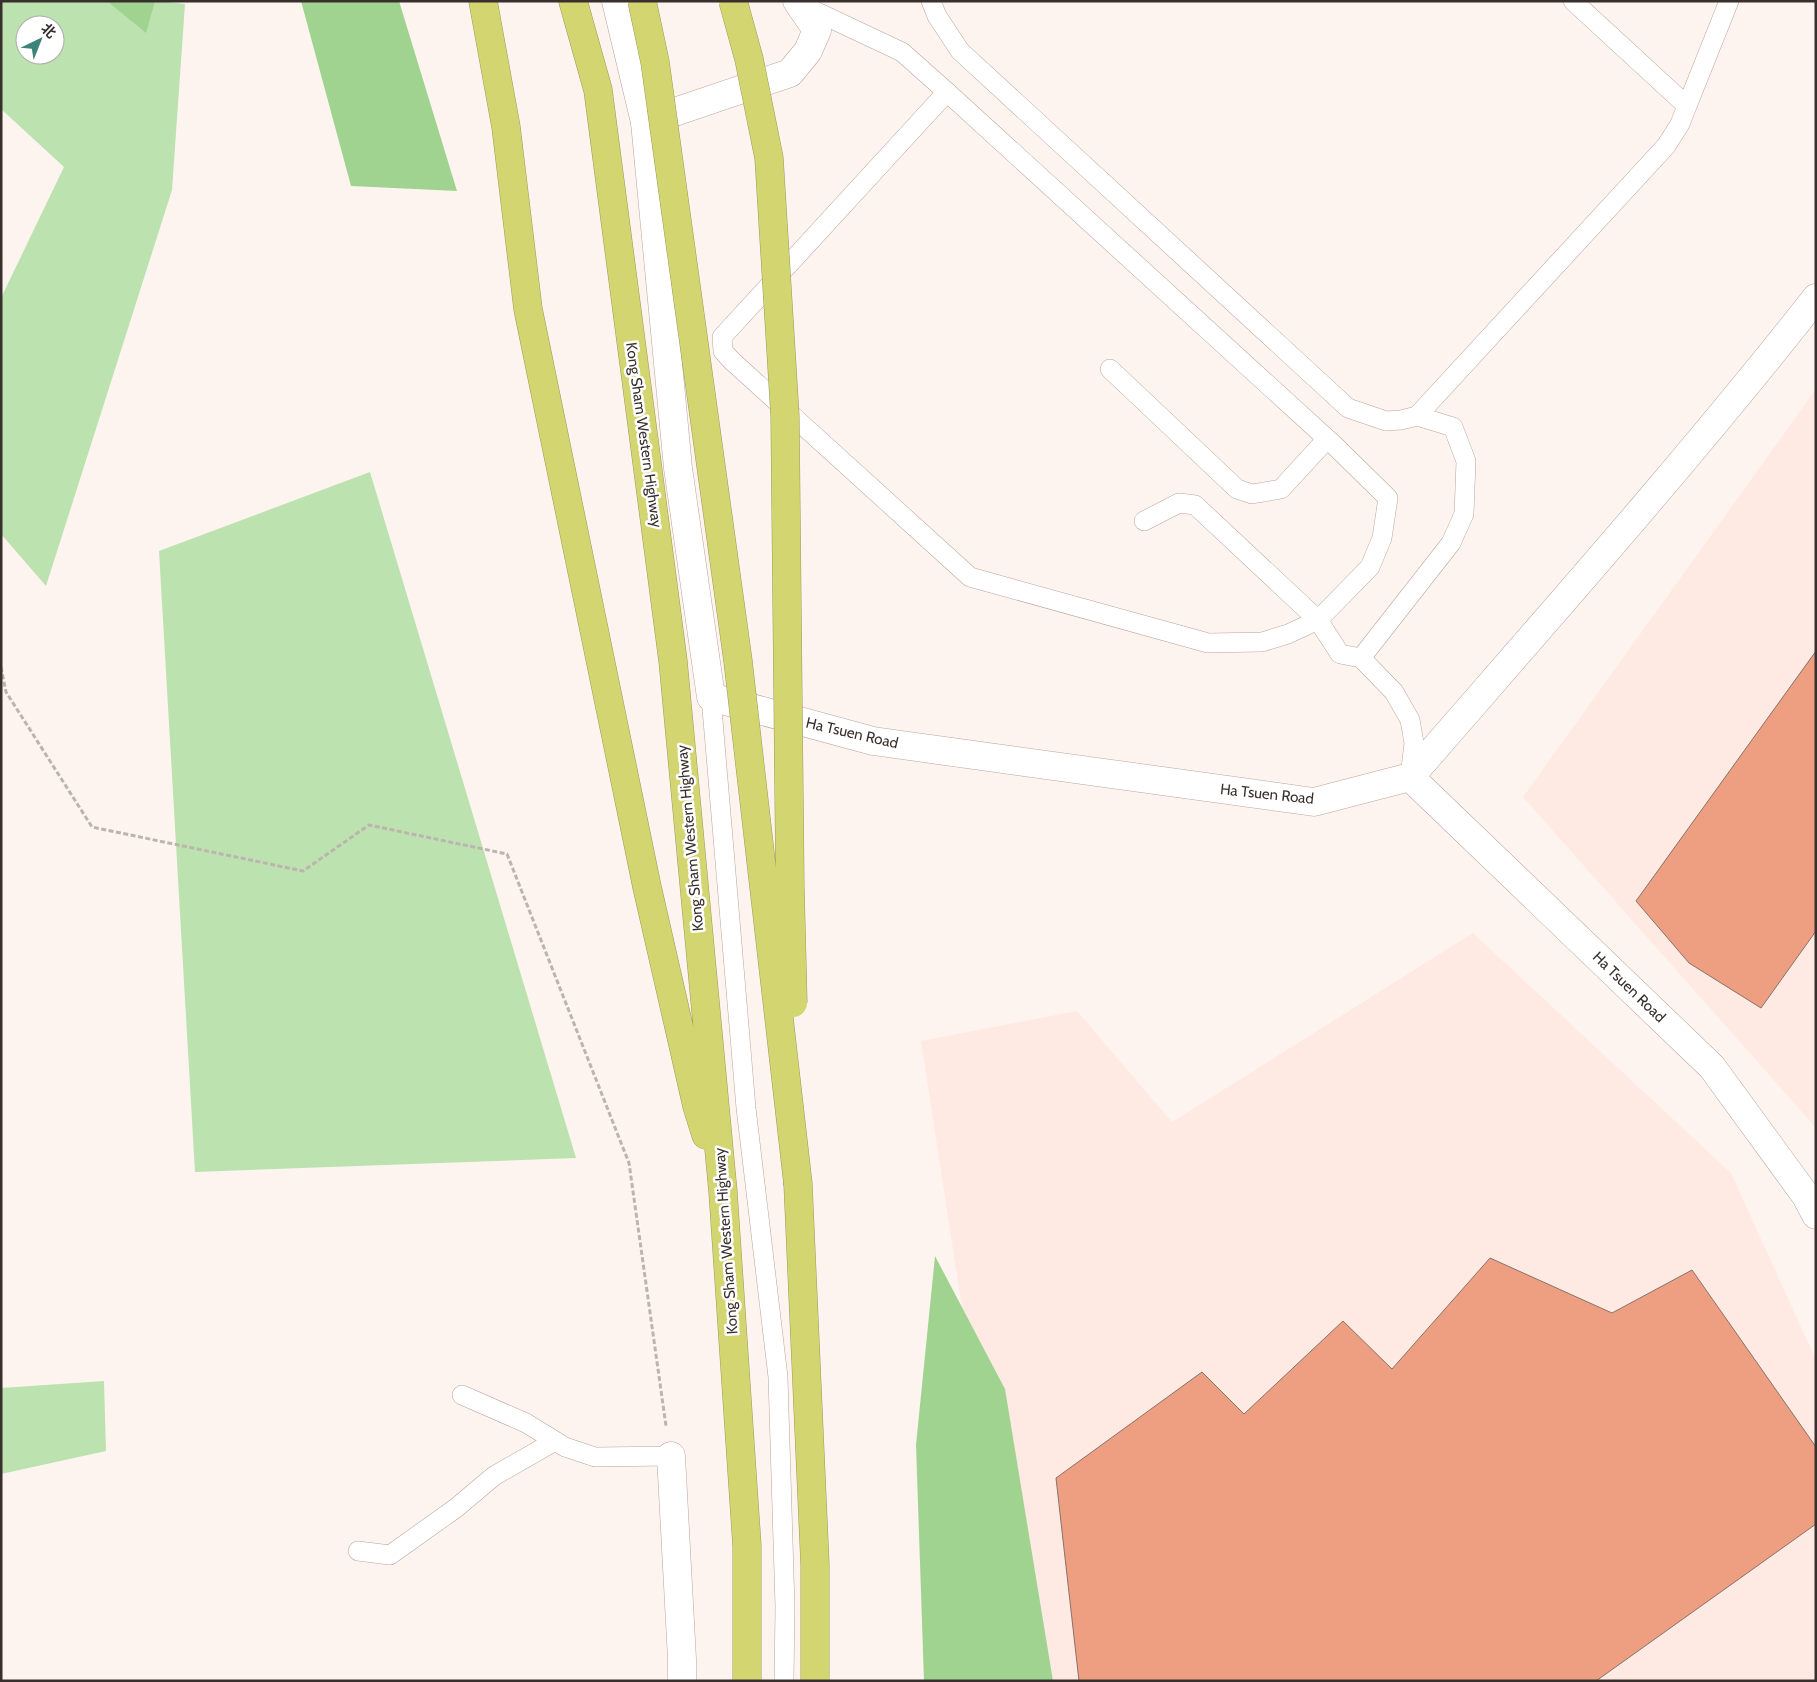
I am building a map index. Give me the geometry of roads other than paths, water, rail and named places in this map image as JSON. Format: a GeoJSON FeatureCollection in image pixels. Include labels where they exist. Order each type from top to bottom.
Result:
{"type":"FeatureCollection","features":[{"type":"Feature","properties":{"kind":"highway"},"geometry":{"type":"LineString","coordinates":[[483,1],[506,127],[528,309],[561,475],[646,887],[697,1106],[723,1192]]}},
{"type":"Feature","properties":{"kind":"highway","name":"Kong Sham Western Highway"},"geometry":{"type":"LineString","coordinates":[[573,1],[598,90],[674,661],[723,1192],[747,1546],[747,1681]]}},
{"type":"Feature","properties":{"kind":"highway"},"geometry":{"type":"LineString","coordinates":[[642,1],[655,62],[737,652],[798,1184]]}},
{"type":"Feature","properties":{"kind":"highway"},"geometry":{"type":"LineString","coordinates":[[733,1],[749,59],[769,158],[785,416],[790,887],[798,1184],[815,1565],[815,1681]]}},
{"type":"Feature","properties":{"kind":"street"},"geometry":{"type":"LineString","coordinates":[[616,1],[645,122],[678,468],[710,697]]}},
{"type":"Feature","properties":{"kind":"street"},"geometry":{"type":"LineString","coordinates":[[645,122],[790,73],[808,51],[817,30],[800,2]]}},
{"type":"Feature","properties":{"kind":"street"},"geometry":{"type":"LineString","coordinates":[[1410,777],[1751,381],[1816,298]]}},
{"type":"Feature","properties":{"kind":"street","name":"Ha Tsuen Road"},"geometry":{"type":"LineString","coordinates":[[710,697],[873,741],[1314,802],[1410,777],[1712,1067],[1806,1196],[1816,1215]]}},
{"type":"Feature","properties":{"kind":"street"},"geometry":{"type":"LineString","coordinates":[[671,1456],[682,1681]]}},
{"type":"Feature","properties":{"kind":"lane"},"geometry":{"type":"LineString","coordinates":[[931,1],[936,16],[960,51],[1348,408],[1386,421],[1417,416],[1453,427],[1466,461],[1464,514],[1451,543],[1361,658]]}},
{"type":"Feature","properties":{"kind":"lane"},"geometry":{"type":"LineString","coordinates":[[1573,1],[1687,106]]}},
{"type":"Feature","properties":{"kind":"lane"},"geometry":{"type":"LineString","coordinates":[[1417,416],[1666,146],[1680,124],[1729,1]]}},
{"type":"Feature","properties":{"kind":"lane"},"geometry":{"type":"LineString","coordinates":[[800,2],[902,52],[947,92],[1388,498],[1382,538],[1370,567],[1318,620],[1288,634],[1262,642],[1208,643],[970,577],[723,351],[722,337],[947,92]]}},
{"type":"Feature","properties":{"kind":"lane"},"geometry":{"type":"LineString","coordinates":[[1110,369],[1237,489],[1252,494],[1281,489],[1326,440]]}},
{"type":"Feature","properties":{"kind":"lane"},"geometry":{"type":"LineString","coordinates":[[1144,522],[1179,503],[1195,505],[1318,620],[1340,654],[1361,658],[1394,692],[1410,720],[1414,743],[1410,777]]}},
{"type":"Feature","properties":{"kind":"lane"},"geometry":{"type":"LineString","coordinates":[[710,697],[746,1108],[778,1377],[785,1607],[784,1681]]}},
{"type":"Feature","properties":{"kind":"lane"},"geometry":{"type":"LineString","coordinates":[[462,1395],[526,1423],[565,1447],[595,1456],[671,1456]]}},
{"type":"Feature","properties":{"kind":"lane"},"geometry":{"type":"LineString","coordinates":[[358,1551],[390,1555],[456,1508],[494,1476],[555,1441]]}}]}
